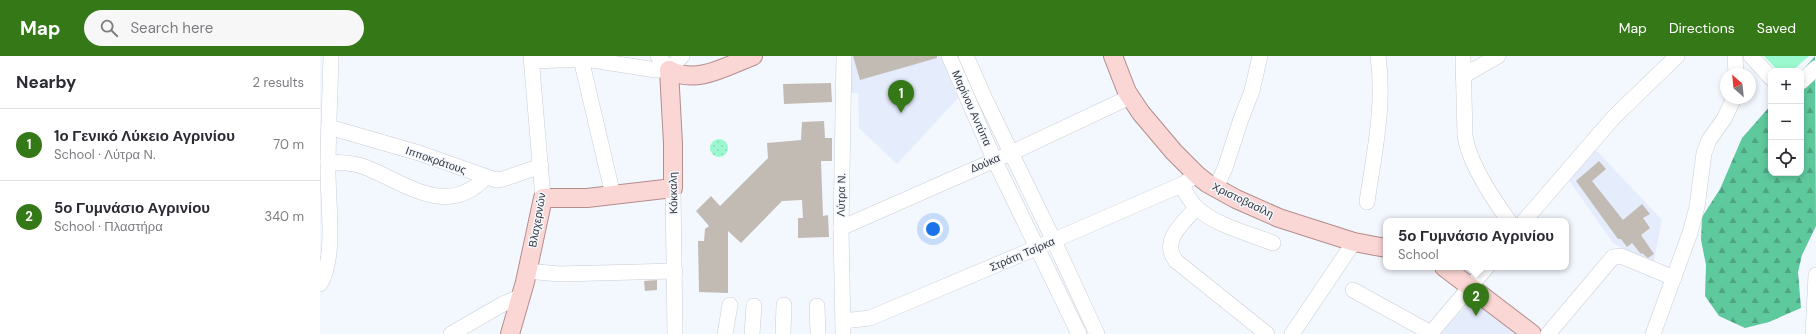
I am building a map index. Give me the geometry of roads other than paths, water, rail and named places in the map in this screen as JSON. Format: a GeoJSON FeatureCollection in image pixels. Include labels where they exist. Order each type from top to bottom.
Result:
{"type":"FeatureCollection","features":[{"type":"Feature","properties":{"kind":"main road"},"geometry":{"type":"LineString","coordinates":[[669,70],[682,75],[696,76],[753,56]]}},
{"type":"Feature","properties":{"kind":"main road","name":"Χριστοβασίλη"},"geometry":{"type":"LineString","coordinates":[[1113,56],[1130,97],[1155,130],[1197,175],[1216,188],[1279,218],[1354,242],[1383,247]]}},
{"type":"Feature","properties":{"kind":"main road","name":"Κόκκαλη"},"geometry":{"type":"LineString","coordinates":[[669,70],[673,144],[673,188]]}},
{"type":"Feature","properties":{"kind":"main road"},"geometry":{"type":"LineString","coordinates":[[543,198],[579,199],[673,188]]}},
{"type":"Feature","properties":{"kind":"main road","name":"Βλαχερνών"},"geometry":{"type":"LineString","coordinates":[[510,334],[522,296],[543,198]]}},
{"type":"Feature","properties":{"kind":"main road"},"geometry":{"type":"LineString","coordinates":[[1448,270],[1532,334]]}},
{"type":"Feature","properties":{"kind":"street"},"geometry":{"type":"LineString","coordinates":[[320,284],[328,266],[329,247],[325,168],[329,127],[331,56]]}},
{"type":"Feature","properties":{"kind":"street"},"geometry":{"type":"LineString","coordinates":[[658,56],[669,70]]}},
{"type":"Feature","properties":{"kind":"street"},"geometry":{"type":"LineString","coordinates":[[531,58],[581,58],[656,70],[669,70],[682,56]]}},
{"type":"Feature","properties":{"kind":"street","name":"Λύτρα Ν."},"geometry":{"type":"LineString","coordinates":[[843,327],[841,228],[844,56]]}},
{"type":"Feature","properties":{"kind":"street","name":"Μαρίνου Αντύπα"},"geometry":{"type":"LineString","coordinates":[[949,56],[994,159],[1078,334]]}},
{"type":"Feature","properties":{"kind":"street","name":"Μαρίνου Αντύπα"},"geometry":{"type":"LineString","coordinates":[[966,56],[979,87],[1054,241],[1096,334]]}},
{"type":"Feature","properties":{"kind":"street"},"geometry":{"type":"LineString","coordinates":[[1216,188],[1225,168],[1252,91],[1260,56]]}},
{"type":"Feature","properties":{"kind":"street"},"geometry":{"type":"LineString","coordinates":[[1367,202],[1380,108],[1378,56]]}},
{"type":"Feature","properties":{"kind":"street"},"geometry":{"type":"LineString","coordinates":[[1463,56],[1464,136],[1467,148],[1507,218]]}},
{"type":"Feature","properties":{"kind":"street"},"geometry":{"type":"LineString","coordinates":[[1463,76],[1498,56]]}},
{"type":"Feature","properties":{"kind":"street"},"geometry":{"type":"LineString","coordinates":[[1527,218],[1614,118],[1677,56]]}},
{"type":"Feature","properties":{"kind":"street"},"geometry":{"type":"LineString","coordinates":[[1735,56],[1736,68]]}},
{"type":"Feature","properties":{"kind":"street"},"geometry":{"type":"LineString","coordinates":[[1751,56],[1768,75]]}},
{"type":"Feature","properties":{"kind":"street","name":"Βλαχερνών"},"geometry":{"type":"LineString","coordinates":[[531,58],[542,166],[543,198]]}},
{"type":"Feature","properties":{"kind":"street"},"geometry":{"type":"LineString","coordinates":[[581,58],[613,195]]}},
{"type":"Feature","properties":{"kind":"street"},"geometry":{"type":"LineString","coordinates":[[1804,79],[1816,68]]}},
{"type":"Feature","properties":{"kind":"street"},"geometry":{"type":"LineString","coordinates":[[965,92],[979,87]]}},
{"type":"Feature","properties":{"kind":"street","name":"Δούκα"},"geometry":{"type":"LineString","coordinates":[[841,228],[1010,153],[1130,97]]}},
{"type":"Feature","properties":{"kind":"street"},"geometry":{"type":"LineString","coordinates":[[1653,334],[1690,233],[1697,207],[1704,153],[1709,140],[1724,119],[1731,104]]}},
{"type":"Feature","properties":{"kind":"street","name":"Ιπποκράτους"},"geometry":{"type":"LineString","coordinates":[[329,127],[419,153],[485,178],[503,180],[542,166]]}},
{"type":"Feature","properties":{"kind":"street"},"geometry":{"type":"LineString","coordinates":[[325,168],[350,163],[364,166],[411,188],[437,197],[458,195],[476,186],[485,178]]}},
{"type":"Feature","properties":{"kind":"street","name":"Στράτη Τσίρκα"},"geometry":{"type":"LineString","coordinates":[[843,327],[870,318],[1054,241],[1181,185],[1197,175]]}},
{"type":"Feature","properties":{"kind":"street"},"geometry":{"type":"LineString","coordinates":[[1181,185],[1196,208],[1221,223],[1274,243]]}},
{"type":"Feature","properties":{"kind":"street","name":"Κόκκαλη"},"geometry":{"type":"LineString","coordinates":[[673,188],[675,334]]}},
{"type":"Feature","properties":{"kind":"street"},"geometry":{"type":"LineString","coordinates":[[1196,208],[1170,242],[1172,255],[1176,261],[1267,334]]}},
{"type":"Feature","properties":{"kind":"street"},"geometry":{"type":"LineString","coordinates":[[1292,334],[1354,242]]}},
{"type":"Feature","properties":{"kind":"street"},"geometry":{"type":"LineString","coordinates":[[1548,334],[1613,257],[1621,256],[1674,278]]}},
{"type":"Feature","properties":{"kind":"street"},"geometry":{"type":"LineString","coordinates":[[1352,290],[1431,333],[1484,270]]}},
{"type":"Feature","properties":{"kind":"street"},"geometry":{"type":"LineString","coordinates":[[527,271],[560,274],[675,271]]}},
{"type":"Feature","properties":{"kind":"street"},"geometry":{"type":"LineString","coordinates":[[1813,334],[1816,275]]}},
{"type":"Feature","properties":{"kind":"street"},"geometry":{"type":"LineString","coordinates":[[452,334],[498,307],[522,296]]}},
{"type":"Feature","properties":{"kind":"street"},"geometry":{"type":"LineString","coordinates":[[725,334],[730,305]]}},
{"type":"Feature","properties":{"kind":"street"},"geometry":{"type":"LineString","coordinates":[[783,334],[784,305]]}},
{"type":"Feature","properties":{"kind":"street"},"geometry":{"type":"LineString","coordinates":[[752,334],[754,306]]}},
{"type":"Feature","properties":{"kind":"street"},"geometry":{"type":"LineString","coordinates":[[817,306],[818,334]]}},
{"type":"Feature","properties":{"kind":"place","name":"1ο Γενικό Λύκειο Αγρινίου"},"geometry":{"type":"Point","coordinates":[901,113]}},
{"type":"Feature","properties":{"kind":"place","name":"5ο Γυμνάσιο Αγρινίου"},"geometry":{"type":"Point","coordinates":[1476,316]}}]}
